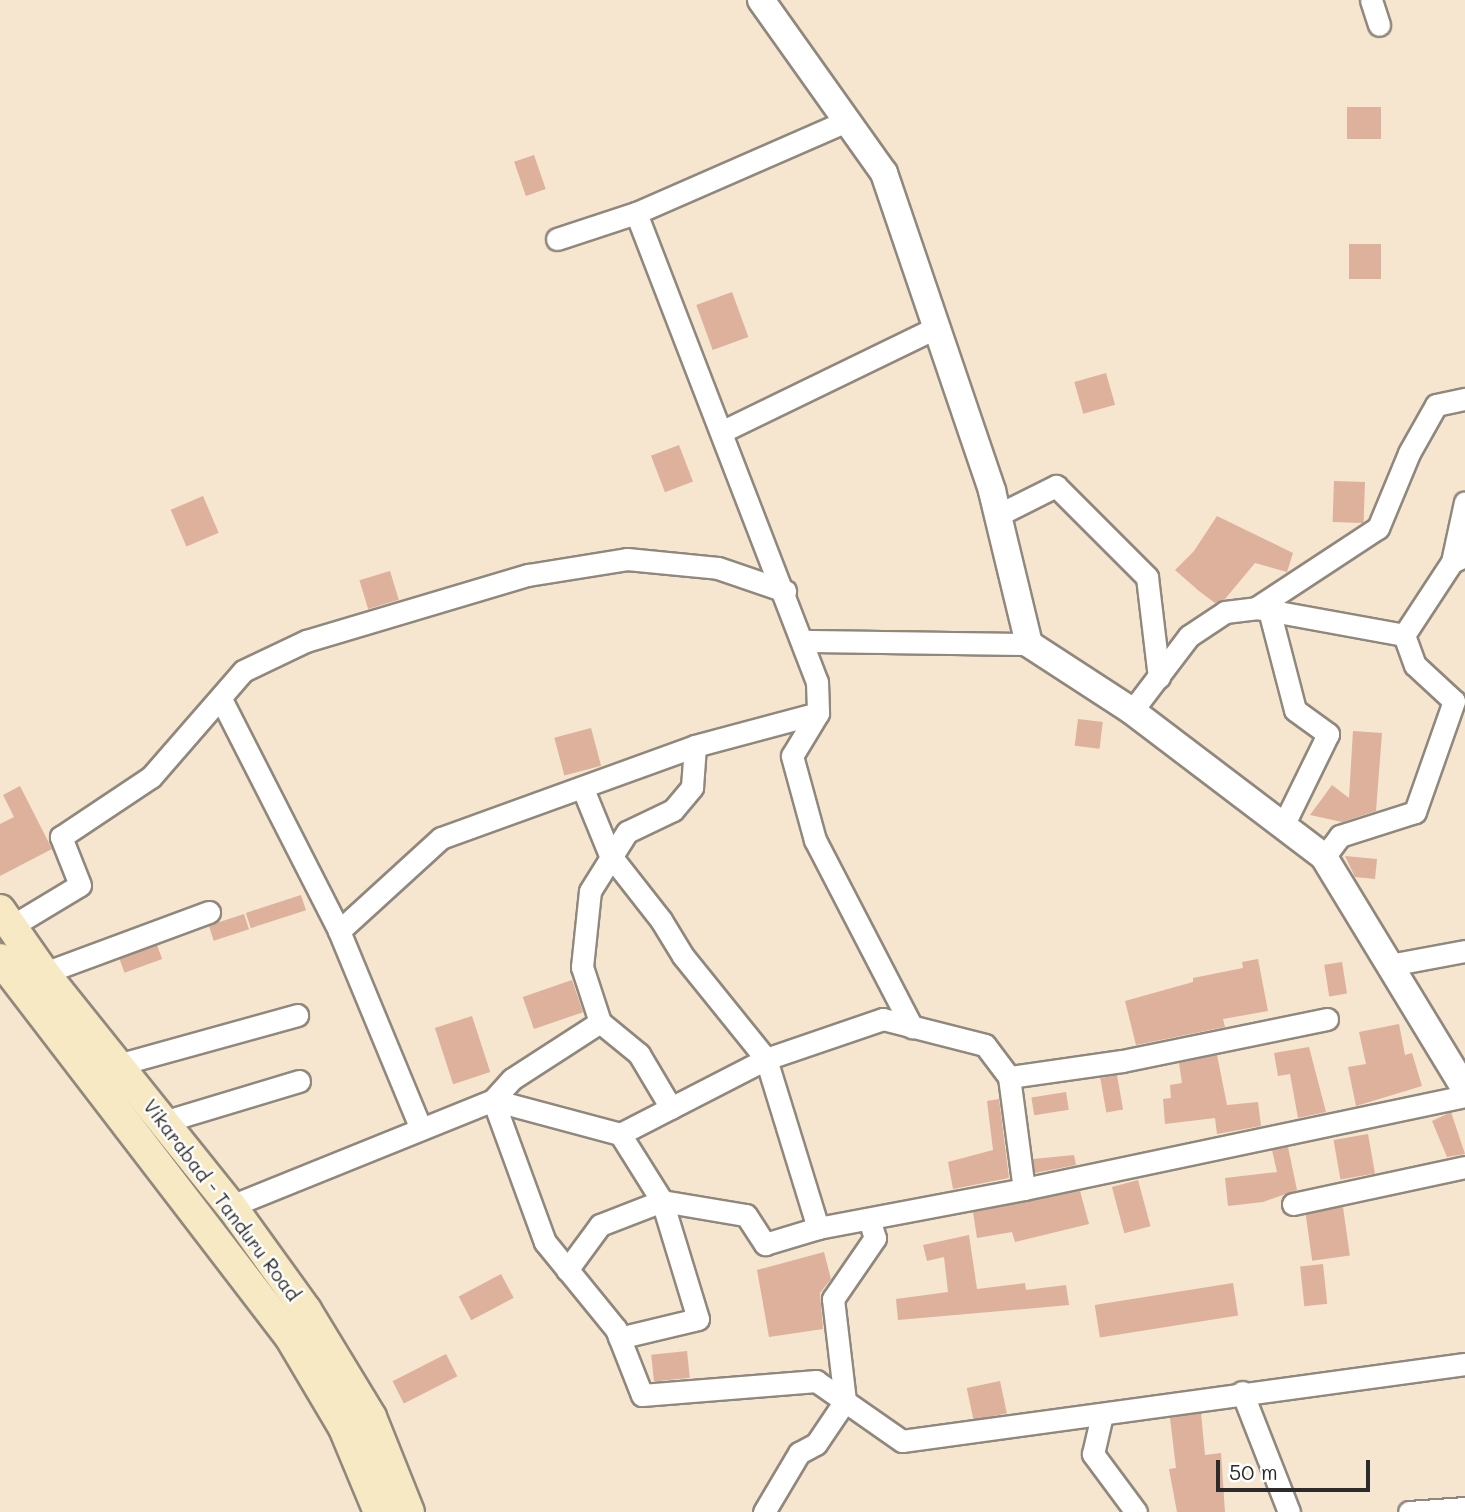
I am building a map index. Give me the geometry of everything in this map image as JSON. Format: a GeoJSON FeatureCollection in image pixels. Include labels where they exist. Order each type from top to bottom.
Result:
{"type":"FeatureCollection","features":[{"type":"Feature","properties":{"kind":"main road","name":"Vikarabad - Tanduru Road"},"geometry":{"type":"LineString","coordinates":[[6,918],[44,973],[232,1206],[306,1310],[371,1417],[409,1512]]}},
{"type":"Feature","properties":{"kind":"main road","name":"Vikarabad - Tanduru Road"},"geometry":{"type":"LineString","coordinates":[[0,958],[289,1335],[344,1429],[379,1512]]}},
{"type":"Feature","properties":{"kind":"main road"},"geometry":{"type":"LineString","coordinates":[[166,1176],[189,1154]]}},
{"type":"Feature","properties":{"kind":"street"},"geometry":{"type":"LineString","coordinates":[[1370,0],[1379,25]]}},
{"type":"Feature","properties":{"kind":"street"},"geometry":{"type":"LineString","coordinates":[[767,2],[884,173],[998,515],[1029,644]]}},
{"type":"Feature","properties":{"kind":"street"},"geometry":{"type":"LineString","coordinates":[[557,239],[636,213],[847,121]]}},
{"type":"Feature","properties":{"kind":"street"},"geometry":{"type":"LineString","coordinates":[[636,213],[805,641],[817,682],[818,713],[792,756],[815,840],[912,1027]]}},
{"type":"Feature","properties":{"kind":"street"},"geometry":{"type":"LineString","coordinates":[[723,431],[937,327]]}},
{"type":"Feature","properties":{"kind":"street"},"geometry":{"type":"LineString","coordinates":[[1262,609],[1378,528],[1409,453],[1436,405],[1465,399]]}},
{"type":"Feature","properties":{"kind":"street"},"geometry":{"type":"LineString","coordinates":[[998,515],[1056,486],[1147,577],[1158,677]]}},
{"type":"Feature","properties":{"kind":"street"},"geometry":{"type":"LineString","coordinates":[[1404,635],[1459,559],[1465,502]]}},
{"type":"Feature","properties":{"kind":"street"},"geometry":{"type":"LineString","coordinates":[[6,918],[80,885],[61,837],[151,777],[243,671],[306,641],[528,575],[627,559],[718,568],[785,591]]}},
{"type":"Feature","properties":{"kind":"street"},"geometry":{"type":"LineString","coordinates":[[1262,609],[1295,710],[1328,734],[1283,826]]}},
{"type":"Feature","properties":{"kind":"street"},"geometry":{"type":"LineString","coordinates":[[1132,711],[1189,636],[1226,612],[1262,609],[1404,635]]}},
{"type":"Feature","properties":{"kind":"street"},"geometry":{"type":"LineString","coordinates":[[1324,857],[1340,836],[1415,812],[1454,701],[1415,665],[1404,635]]}},
{"type":"Feature","properties":{"kind":"street"},"geometry":{"type":"LineString","coordinates":[[567,1270],[600,1225],[662,1201],[746,1215],[765,1244],[818,1228],[1024,1189],[1463,1085],[1324,857],[1132,711],[1029,644],[805,641]]}},
{"type":"Feature","properties":{"kind":"street"},"geometry":{"type":"LineString","coordinates":[[221,699],[339,931],[421,1129]]}},
{"type":"Feature","properties":{"kind":"street"},"geometry":{"type":"LineString","coordinates":[[339,931],[441,838],[583,789],[695,746],[818,713]]}},
{"type":"Feature","properties":{"kind":"street"},"geometry":{"type":"LineString","coordinates":[[671,1108],[639,1054],[600,1022],[582,967],[590,891],[610,855],[627,832],[673,810],[692,787],[695,746]]}},
{"type":"Feature","properties":{"kind":"street"},"geometry":{"type":"LineString","coordinates":[[583,789],[610,855],[661,920],[683,956],[766,1059],[818,1228]]}},
{"type":"Feature","properties":{"kind":"street"},"geometry":{"type":"LineString","coordinates":[[44,973],[209,912]]}},
{"type":"Feature","properties":{"kind":"street"},"geometry":{"type":"LineString","coordinates":[[1390,965],[1465,951]]}},
{"type":"Feature","properties":{"kind":"street"},"geometry":{"type":"LineString","coordinates":[[117,1065],[297,1015]]}},
{"type":"Feature","properties":{"kind":"street"},"geometry":{"type":"LineString","coordinates":[[493,1100],[620,1134],[766,1059],[883,1019],[985,1045],[1009,1077],[1024,1189]]}},
{"type":"Feature","properties":{"kind":"street"},"geometry":{"type":"LineString","coordinates":[[1009,1077],[1122,1061],[1327,1019]]}},
{"type":"Feature","properties":{"kind":"street"},"geometry":{"type":"LineString","coordinates":[[232,1206],[493,1100],[512,1079],[600,1022]]}},
{"type":"Feature","properties":{"kind":"street"},"geometry":{"type":"LineString","coordinates":[[163,1122],[299,1081]]}},
{"type":"Feature","properties":{"kind":"street"},"geometry":{"type":"LineString","coordinates":[[493,1100],[545,1242],[619,1338],[642,1395],[817,1381],[902,1441],[1102,1415],[1242,1392],[1465,1364]]}},
{"type":"Feature","properties":{"kind":"street"},"geometry":{"type":"LineString","coordinates":[[619,1338],[698,1319],[662,1201],[620,1134]]}},
{"type":"Feature","properties":{"kind":"street"},"geometry":{"type":"LineString","coordinates":[[1293,1204],[1465,1167]]}},
{"type":"Feature","properties":{"kind":"street"},"geometry":{"type":"LineString","coordinates":[[764,1512],[799,1453],[816,1444],[845,1401],[833,1299],[876,1238],[869,1219]]}},
{"type":"Feature","properties":{"kind":"street"},"geometry":{"type":"LineString","coordinates":[[1242,1392],[1289,1512]]}},
{"type":"Feature","properties":{"kind":"street"},"geometry":{"type":"LineString","coordinates":[[1102,1415],[1093,1454],[1136,1512]]}},
{"type":"Feature","properties":{"kind":"street"},"geometry":{"type":"LineString","coordinates":[[1409,1512],[1465,1508]]}},
{"type":"Feature","properties":{"kind":"building"},"geometry":{"type":"Polygon","coordinates":[[[1347,107],[1381,107],[1381,139],[1347,139],[1347,107]]]}},
{"type":"Feature","properties":{"kind":"building"},"geometry":{"type":"Polygon","coordinates":[[[534,155],[546,189],[526,196],[514,162],[534,155]]]}},
{"type":"Feature","properties":{"kind":"building"},"geometry":{"type":"Polygon","coordinates":[[[1349,244],[1381,244],[1381,279],[1349,279],[1349,244]]]}},
{"type":"Feature","properties":{"kind":"building"},"geometry":{"type":"Polygon","coordinates":[[[732,292],[748,337],[713,350],[696,305],[732,292]]]}},
{"type":"Feature","properties":{"kind":"building"},"geometry":{"type":"Polygon","coordinates":[[[1106,373],[1115,405],[1083,414],[1074,382],[1106,373]]]}},
{"type":"Feature","properties":{"kind":"building"},"geometry":{"type":"Polygon","coordinates":[[[679,445],[693,481],[665,492],[651,456],[679,445]]]}},
{"type":"Feature","properties":{"kind":"building"},"geometry":{"type":"Polygon","coordinates":[[[1334,481],[1365,482],[1364,523],[1333,522],[1334,481]]]}},
{"type":"Feature","properties":{"kind":"building"},"geometry":{"type":"Polygon","coordinates":[[[203,496],[219,533],[186,546],[171,510],[203,496]]]}},
{"type":"Feature","properties":{"kind":"building"},"geometry":{"type":"Polygon","coordinates":[[[1217,516],[1293,553],[1287,572],[1255,563],[1225,599],[1215,603],[1199,591],[1175,570],[1194,551],[1217,516]]]}},
{"type":"Feature","properties":{"kind":"building"},"geometry":{"type":"Polygon","coordinates":[[[390,571],[399,600],[368,609],[359,580],[390,571]]]}},
{"type":"Feature","properties":{"kind":"building"},"geometry":{"type":"Polygon","coordinates":[[[1078,719],[1103,722],[1100,749],[1075,746],[1078,719]]]}},
{"type":"Feature","properties":{"kind":"building"},"geometry":{"type":"Polygon","coordinates":[[[591,728],[601,766],[564,776],[554,738],[591,728]]]}},
{"type":"Feature","properties":{"kind":"building"},"geometry":{"type":"Polygon","coordinates":[[[1353,731],[1382,733],[1376,811],[1342,822],[1310,815],[1332,785],[1349,798],[1353,731]]]}},
{"type":"Feature","properties":{"kind":"building"},"geometry":{"type":"Polygon","coordinates":[[[20,786],[52,849],[0,876],[0,824],[14,817],[3,795],[20,786]]]}},
{"type":"Feature","properties":{"kind":"building"},"geometry":{"type":"Polygon","coordinates":[[[1345,856],[1377,859],[1375,879],[1355,877],[1345,856]]]}},
{"type":"Feature","properties":{"kind":"building"},"geometry":{"type":"Polygon","coordinates":[[[301,895],[306,910],[251,928],[246,913],[301,895]]]}},
{"type":"Feature","properties":{"kind":"building"},"geometry":{"type":"Polygon","coordinates":[[[244,914],[249,929],[214,941],[209,925],[244,914]]]}},
{"type":"Feature","properties":{"kind":"building"},"geometry":{"type":"Polygon","coordinates":[[[157,945],[162,959],[125,973],[119,959],[157,945]]]}},
{"type":"Feature","properties":{"kind":"building"},"geometry":{"type":"Polygon","coordinates":[[[1258,959],[1268,1011],[1223,1019],[1225,1027],[1136,1045],[1125,1001],[1193,982],[1193,978],[1243,968],[1242,962],[1258,959]]]}},
{"type":"Feature","properties":{"kind":"building"},"geometry":{"type":"Polygon","coordinates":[[[1342,962],[1347,994],[1329,996],[1324,965],[1342,962]]]}},
{"type":"Feature","properties":{"kind":"building"},"geometry":{"type":"Polygon","coordinates":[[[572,980],[583,1012],[534,1029],[523,997],[572,980]]]}},
{"type":"Feature","properties":{"kind":"building"},"geometry":{"type":"Polygon","coordinates":[[[472,1016],[490,1072],[453,1084],[435,1028],[472,1016]]]}},
{"type":"Feature","properties":{"kind":"building"},"geometry":{"type":"Polygon","coordinates":[[[1399,1024],[1405,1055],[1412,1053],[1422,1086],[1356,1106],[1348,1067],[1366,1064],[1359,1032],[1399,1024]]]}},
{"type":"Feature","properties":{"kind":"building"},"geometry":{"type":"Polygon","coordinates":[[[1309,1047],[1326,1112],[1298,1118],[1290,1074],[1278,1076],[1274,1053],[1309,1047]]]}},
{"type":"Feature","properties":{"kind":"building"},"geometry":{"type":"Polygon","coordinates":[[[1217,1055],[1227,1105],[1258,1102],[1261,1126],[1217,1134],[1215,1118],[1165,1124],[1163,1099],[1171,1098],[1170,1085],[1182,1083],[1179,1063],[1217,1055]]]}},
{"type":"Feature","properties":{"kind":"building"},"geometry":{"type":"Polygon","coordinates":[[[1117,1075],[1123,1109],[1106,1112],[1100,1078],[1117,1075]]]}},
{"type":"Feature","properties":{"kind":"building"},"geometry":{"type":"Polygon","coordinates":[[[1066,1092],[1069,1110],[1034,1115],[1031,1097],[1066,1092]]]}},
{"type":"Feature","properties":{"kind":"building"},"geometry":{"type":"Polygon","coordinates":[[[999,1099],[1009,1178],[953,1189],[948,1162],[993,1150],[987,1101],[999,1099]]]}},
{"type":"Feature","properties":{"kind":"building"},"geometry":{"type":"Polygon","coordinates":[[[1451,1112],[1465,1154],[1447,1157],[1432,1121],[1451,1112]]]}},
{"type":"Feature","properties":{"kind":"building"},"geometry":{"type":"Polygon","coordinates":[[[1368,1134],[1375,1173],[1340,1179],[1334,1140],[1368,1134]]]}},
{"type":"Feature","properties":{"kind":"building"},"geometry":{"type":"Polygon","coordinates":[[[1288,1147],[1297,1190],[1263,1202],[1228,1206],[1225,1178],[1277,1172],[1272,1150],[1288,1147]]]}},
{"type":"Feature","properties":{"kind":"building"},"geometry":{"type":"Polygon","coordinates":[[[1074,1155],[1076,1165],[1035,1173],[1033,1159],[1074,1155]]]}},
{"type":"Feature","properties":{"kind":"building"},"geometry":{"type":"Polygon","coordinates":[[[1138,1180],[1150,1226],[1124,1233],[1112,1187],[1138,1180]]]}},
{"type":"Feature","properties":{"kind":"building"},"geometry":{"type":"Polygon","coordinates":[[[1080,1191],[1089,1224],[1015,1242],[1012,1232],[977,1238],[973,1212],[1080,1191]]]}},
{"type":"Feature","properties":{"kind":"building"},"geometry":{"type":"Polygon","coordinates":[[[1343,1207],[1350,1256],[1312,1261],[1305,1212],[1343,1207]]]}},
{"type":"Feature","properties":{"kind":"building"},"geometry":{"type":"Polygon","coordinates":[[[969,1235],[977,1289],[1025,1283],[1026,1290],[1066,1285],[1069,1305],[898,1320],[896,1299],[948,1292],[944,1257],[927,1261],[923,1245],[969,1235]]]}},
{"type":"Feature","properties":{"kind":"building"},"geometry":{"type":"Polygon","coordinates":[[[824,1252],[831,1279],[820,1293],[823,1329],[769,1337],[757,1270],[824,1252]]]}},
{"type":"Feature","properties":{"kind":"building"},"geometry":{"type":"Polygon","coordinates":[[[1323,1264],[1327,1304],[1304,1306],[1300,1266],[1323,1264]]]}},
{"type":"Feature","properties":{"kind":"building"},"geometry":{"type":"Polygon","coordinates":[[[501,1274],[514,1298],[471,1320],[459,1297],[501,1274]]]}},
{"type":"Feature","properties":{"kind":"building"},"geometry":{"type":"Polygon","coordinates":[[[1233,1283],[1238,1316],[1100,1337],[1095,1305],[1233,1283]]]}},
{"type":"Feature","properties":{"kind":"building"},"geometry":{"type":"Polygon","coordinates":[[[687,1351],[690,1378],[654,1382],[651,1355],[687,1351]]]}},
{"type":"Feature","properties":{"kind":"building"},"geometry":{"type":"Polygon","coordinates":[[[446,1354],[457,1376],[404,1404],[393,1381],[446,1354]]]}},
{"type":"Feature","properties":{"kind":"building"},"geometry":{"type":"Polygon","coordinates":[[[1000,1381],[1007,1413],[974,1420],[967,1388],[1000,1381]]]}},
{"type":"Feature","properties":{"kind":"building"},"geometry":{"type":"Polygon","coordinates":[[[1201,1413],[1205,1455],[1221,1453],[1225,1512],[1177,1512],[1169,1469],[1176,1468],[1170,1418],[1201,1413]]]}}]}
